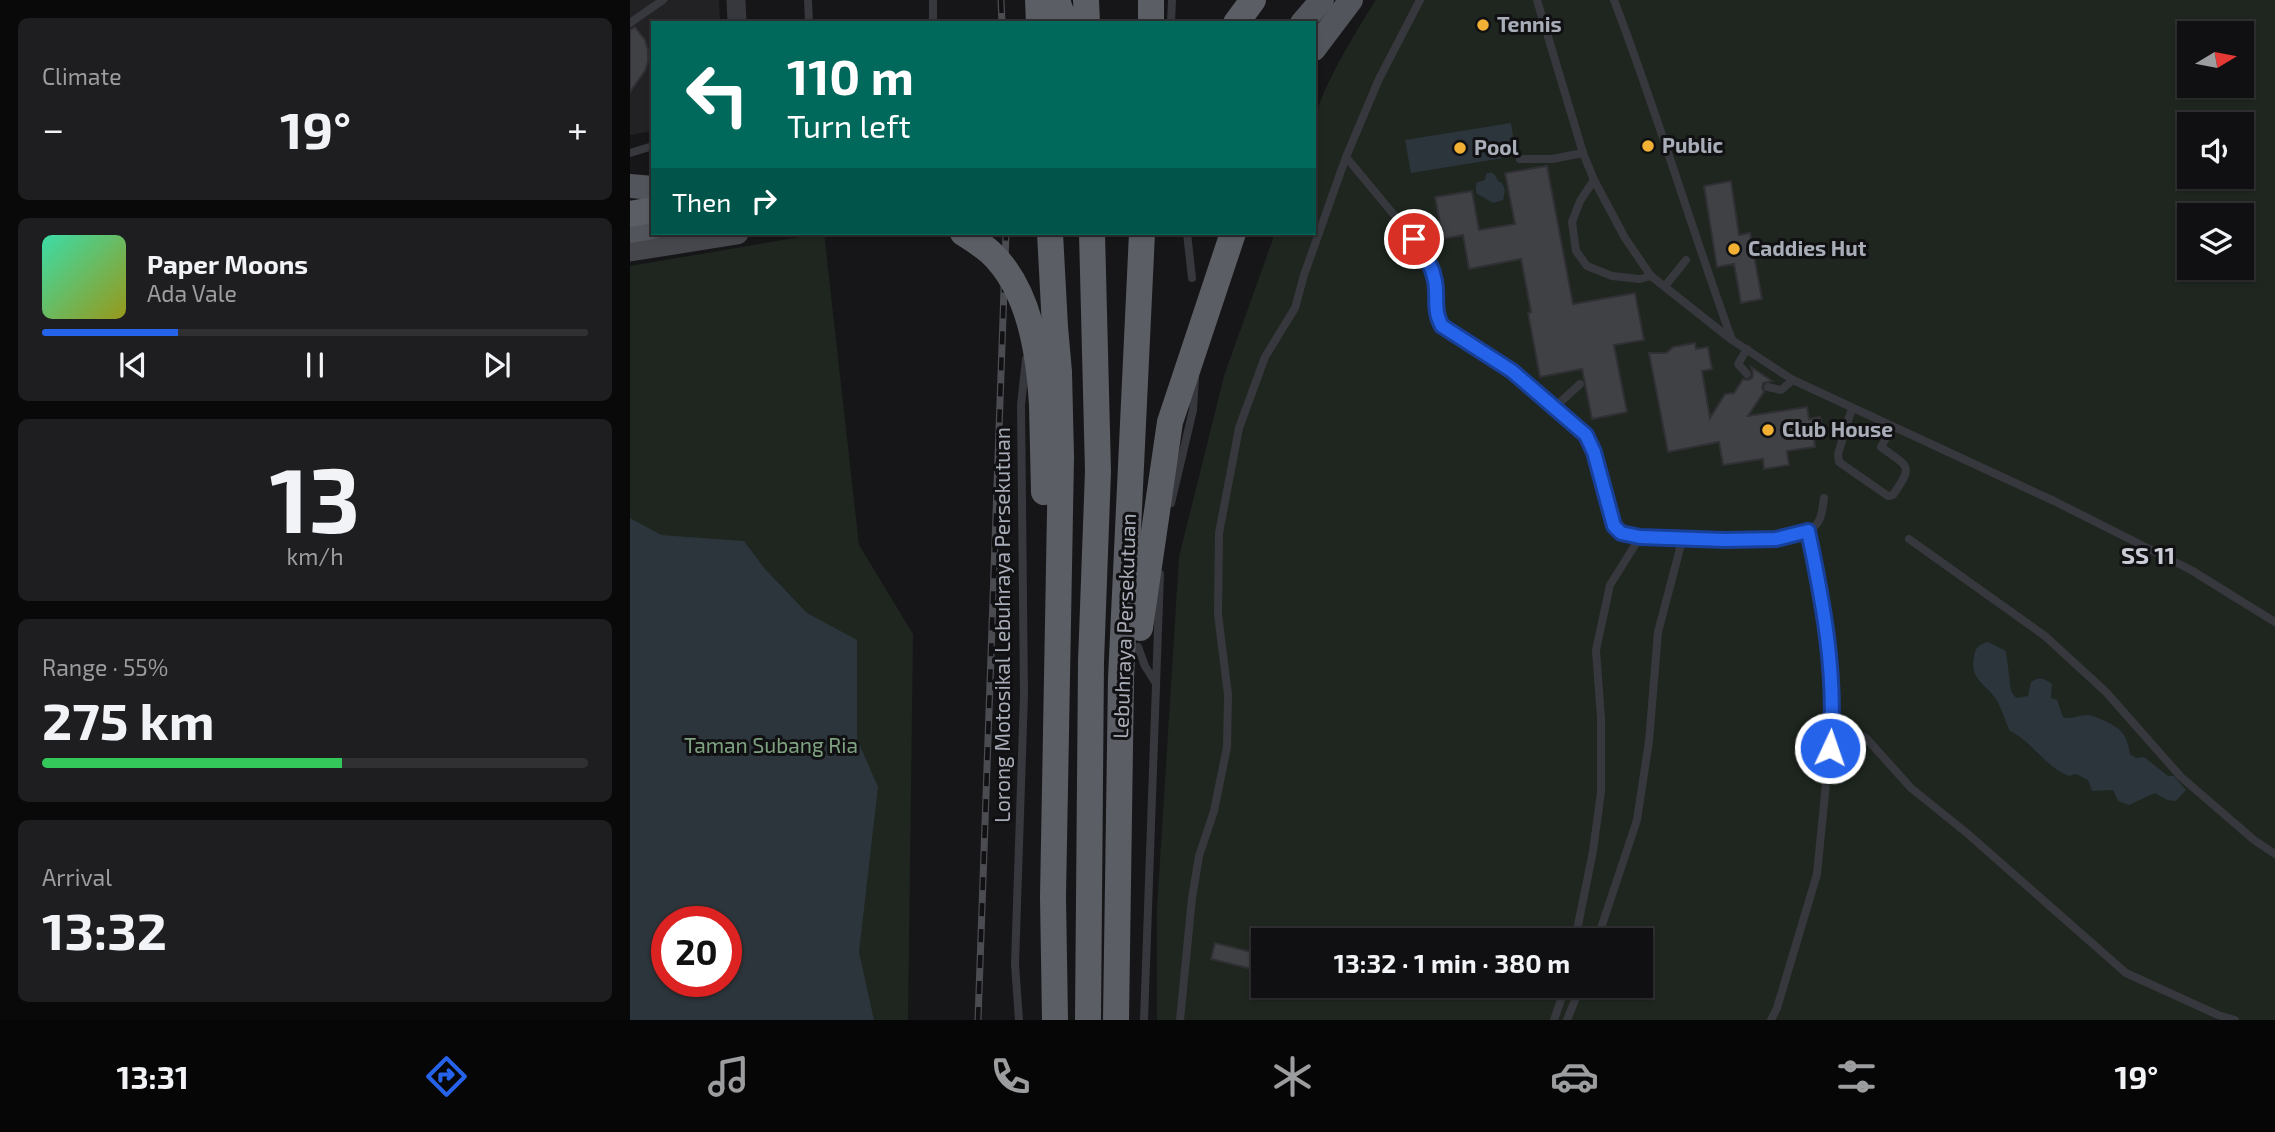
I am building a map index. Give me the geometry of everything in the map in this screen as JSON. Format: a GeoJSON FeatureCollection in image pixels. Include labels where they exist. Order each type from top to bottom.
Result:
{"type":"FeatureCollection","features":[{"type":"Feature","properties":{"kind":"highway"},"geometry":{"type":"LineString","coordinates":[[1038,0],[1039,21]]}},
{"type":"Feature","properties":{"kind":"highway"},"geometry":{"type":"LineString","coordinates":[[1057,0],[1068,21]]}},
{"type":"Feature","properties":{"kind":"highway"},"geometry":{"type":"LineString","coordinates":[[1086,0],[1087,21]]}},
{"type":"Feature","properties":{"kind":"highway"},"geometry":{"type":"LineString","coordinates":[[1151,0],[1151,21]]}},
{"type":"Feature","properties":{"kind":"highway"},"geometry":{"type":"LineString","coordinates":[[1237,21],[1253,0]]}},
{"type":"Feature","properties":{"kind":"highway"},"geometry":{"type":"LineString","coordinates":[[1303,21],[1310,0]]}},
{"type":"Feature","properties":{"kind":"highway"},"geometry":{"type":"LineString","coordinates":[[630,214],[651,210]]}},
{"type":"Feature","properties":{"kind":"highway"},"geometry":{"type":"LineString","coordinates":[[966,235],[990,252],[1005,270],[1017,291],[1036,343],[1042,405],[1045,534],[1058,573]]}},
{"type":"Feature","properties":{"kind":"highway"},"geometry":{"type":"LineString","coordinates":[[1050,235],[1046,276],[1059,372],[1061,445],[1053,897],[1055,1020]]}},
{"type":"Feature","properties":{"kind":"highway","name":"Lebuhraya Persekutuan"},"geometry":{"type":"LineString","coordinates":[[1088,1020],[1091,662],[1098,471],[1091,235]]}},
{"type":"Feature","properties":{"kind":"highway","name":"Lebuhraya Persekutuan"},"geometry":{"type":"LineString","coordinates":[[1116,1020],[1121,678],[1142,235]]}},
{"type":"Feature","properties":{"kind":"highway"},"geometry":{"type":"LineString","coordinates":[[1121,678],[1138,647],[1143,596],[1170,422],[1232,235]]}},
{"type":"Feature","properties":{"kind":"main road"},"geometry":{"type":"LineString","coordinates":[[1304,21],[1322,0]]}},
{"type":"Feature","properties":{"kind":"main road"},"geometry":{"type":"LineString","coordinates":[[1316,46],[1351,0]]}},
{"type":"Feature","properties":{"kind":"main road"},"geometry":{"type":"LineString","coordinates":[[630,186],[651,188]]}},
{"type":"Feature","properties":{"kind":"main road"},"geometry":{"type":"LineString","coordinates":[[630,204],[651,199]]}},
{"type":"Feature","properties":{"kind":"main road"},"geometry":{"type":"LineString","coordinates":[[630,231],[651,227]]}},
{"type":"Feature","properties":{"kind":"main road"},"geometry":{"type":"LineString","coordinates":[[630,250],[724,235]]}},
{"type":"Feature","properties":{"kind":"street"},"geometry":{"type":"LineString","coordinates":[[736,0],[737,21]]}},
{"type":"Feature","properties":{"kind":"lane"},"geometry":{"type":"LineString","coordinates":[[630,23],[663,0]]}},
{"type":"Feature","properties":{"kind":"lane"},"geometry":{"type":"LineString","coordinates":[[808,0],[809,21]]}},
{"type":"Feature","properties":{"kind":"lane"},"geometry":{"type":"LineString","coordinates":[[931,21],[933,0]]}},
{"type":"Feature","properties":{"kind":"lane"},"geometry":{"type":"LineString","coordinates":[[1171,21],[1172,0]]}},
{"type":"Feature","properties":{"kind":"lane"},"geometry":{"type":"LineString","coordinates":[[1180,1020],[1192,898],[1199,856],[1214,811],[1227,747],[1228,695],[1218,614],[1219,533],[1239,428],[1265,358],[1295,308],[1304,275],[1346,158],[1379,79],[1420,0]]}},
{"type":"Feature","properties":{"kind":"lane"},"geometry":{"type":"LineString","coordinates":[[1538,0],[1583,153],[1594,180],[1625,238],[1651,276],[1732,340],[1793,380],[2054,501],[2191,570],[2275,622]]}},
{"type":"Feature","properties":{"kind":"lane"},"geometry":{"type":"LineString","coordinates":[[1614,0],[1732,340]]}},
{"type":"Feature","properties":{"kind":"lane"},"geometry":{"type":"LineString","coordinates":[[630,153],[651,147]]}},
{"type":"Feature","properties":{"kind":"lane"},"geometry":{"type":"LineString","coordinates":[[1520,159],[1552,159],[1583,153]]}},
{"type":"Feature","properties":{"kind":"lane"},"geometry":{"type":"LineString","coordinates":[[1346,158],[1430,262],[1436,283],[1436,317],[1442,326],[1512,371],[1586,435],[1594,452],[1614,526],[1621,533],[1640,537],[1776,539],[1808,531],[1819,522],[1824,498]]}},
{"type":"Feature","properties":{"kind":"lane"},"geometry":{"type":"LineString","coordinates":[[1594,180],[1580,201],[1572,222],[1576,251],[1587,266],[1612,276],[1640,279],[1651,276]]}},
{"type":"Feature","properties":{"kind":"lane"},"geometry":{"type":"LineString","coordinates":[[1187,235],[1192,278]]}},
{"type":"Feature","properties":{"kind":"lane"},"geometry":{"type":"LineString","coordinates":[[1664,286],[1686,260]]}},
{"type":"Feature","properties":{"kind":"lane"},"geometry":{"type":"LineString","coordinates":[[1707,320],[1721,309]]}},
{"type":"Feature","properties":{"kind":"lane","name":"Lorong Motosikal Lebuhraya Persekutuan"},"geometry":{"type":"LineString","coordinates":[[1019,1020],[1016,964],[1024,695],[1021,405],[1026,359],[1040,322]]}},
{"type":"Feature","properties":{"kind":"lane"},"geometry":{"type":"LineString","coordinates":[[1747,349],[1738,365],[1747,374]]}},
{"type":"Feature","properties":{"kind":"lane"},"geometry":{"type":"LineString","coordinates":[[1167,518],[1194,410],[1194,362]]}},
{"type":"Feature","properties":{"kind":"lane"},"geometry":{"type":"LineString","coordinates":[[1768,387],[1782,390],[1793,380]]}},
{"type":"Feature","properties":{"kind":"lane"},"geometry":{"type":"LineString","coordinates":[[1555,407],[1580,384]]}},
{"type":"Feature","properties":{"kind":"lane"},"geometry":{"type":"LineString","coordinates":[[1852,408],[1838,454],[1839,462],[1888,496],[1894,495],[1908,473],[1904,464],[1881,447],[1892,427]]}},
{"type":"Feature","properties":{"kind":"lane"},"geometry":{"type":"LineString","coordinates":[[1771,1020],[1777,1008],[1817,874],[1832,723],[1827,635],[1808,531]]}},
{"type":"Feature","properties":{"kind":"lane"},"geometry":{"type":"LineString","coordinates":[[1578,928],[1594,851],[1601,792],[1601,718],[1596,650],[1610,585],[1640,537]]}},
{"type":"Feature","properties":{"kind":"lane"},"geometry":{"type":"LineString","coordinates":[[1601,928],[1637,820],[1649,741],[1658,632],[1683,537]]}},
{"type":"Feature","properties":{"kind":"lane"},"geometry":{"type":"LineString","coordinates":[[1909,539],[2045,636],[2106,692],[2181,777],[2254,840],[2275,854]]}},
{"type":"Feature","properties":{"kind":"lane"},"geometry":{"type":"LineString","coordinates":[[1144,1020],[1161,561]]}},
{"type":"Feature","properties":{"kind":"lane"},"geometry":{"type":"LineString","coordinates":[[1138,647],[1155,682]]}},
{"type":"Feature","properties":{"kind":"lane"},"geometry":{"type":"LineString","coordinates":[[1832,723],[1866,738],[1911,788],[1968,834],[2126,973],[2218,1015],[2235,1020]]}},
{"type":"Feature","properties":{"kind":"lane"},"geometry":{"type":"LineString","coordinates":[[1554,1020],[1562,998]]}},
{"type":"Feature","properties":{"kind":"lane"},"geometry":{"type":"LineString","coordinates":[[1567,1020],[1576,998]]}},
{"type":"Feature","properties":{"kind":"shaded area"},"geometry":{"type":"Polygon","coordinates":[[[630,0],[719,0],[720,21],[651,21],[651,131],[630,135],[630,0]]]}},
{"type":"Feature","properties":{"kind":"shaded area","name":"Pool"},"geometry":{"type":"Polygon","coordinates":[[[1511,123],[1516,156],[1411,173],[1405,140],[1511,123]]]}},
{"type":"Feature","properties":{"kind":"shaded area"},"geometry":{"type":"Polygon","coordinates":[[[1491,172],[1505,190],[1503,200],[1493,203],[1476,193],[1476,183],[1485,180],[1486,174],[1491,172]]]}},
{"type":"Feature","properties":{"kind":"shaded area"},"geometry":{"type":"Polygon","coordinates":[[[630,518],[661,535],[744,541],[764,568],[807,613],[857,640],[857,739],[878,787],[859,952],[874,1020],[630,1020],[630,518]]]}},
{"type":"Feature","properties":{"kind":"shaded area"},"geometry":{"type":"Polygon","coordinates":[[[1988,642],[2006,651],[2011,691],[2016,698],[2028,696],[2031,682],[2034,680],[2046,680],[2052,684],[2051,698],[2057,700],[2063,717],[2090,716],[2114,726],[2125,737],[2130,754],[2136,758],[2144,757],[2168,776],[2174,776],[2186,790],[2176,801],[2167,800],[2155,793],[2129,805],[2118,801],[2113,790],[2092,791],[2088,780],[2076,774],[2069,776],[2053,767],[2026,741],[2010,731],[1996,699],[1976,676],[1973,665],[1975,651],[1988,642]]]}},
{"type":"Feature","properties":{"kind":"green space"},"geometry":{"type":"Polygon","coordinates":[[[1376,0],[2275,0],[2275,1020],[1157,1020],[1157,909],[1179,557],[1224,376],[1274,235],[1316,235],[1316,116],[1323,96],[1376,0]]]}},
{"type":"Feature","properties":{"kind":"green space","name":"Taman Subang Ria"},"geometry":{"type":"Polygon","coordinates":[[[824,235],[859,545],[913,634],[908,1020],[630,1020],[630,266],[824,235]]]}},
{"type":"Feature","properties":{"kind":"building"},"geometry":{"type":"Polygon","coordinates":[[[635,27],[645,40],[648,61],[645,71],[630,92],[630,30],[635,27]]]}},
{"type":"Feature","properties":{"kind":"building"},"geometry":{"type":"Polygon","coordinates":[[[1547,166],[1573,304],[1635,293],[1644,340],[1614,345],[1627,412],[1592,419],[1582,369],[1540,377],[1521,259],[1469,269],[1463,235],[1443,239],[1435,197],[1472,191],[1479,230],[1515,224],[1505,173],[1547,166]]]}},
{"type":"Feature","properties":{"kind":"building","name":"Caddies Hut"},"geometry":{"type":"Polygon","coordinates":[[[1731,181],[1739,235],[1750,233],[1762,299],[1741,303],[1734,264],[1717,267],[1704,186],[1731,181]]]}},
{"type":"Feature","properties":{"kind":"building"},"geometry":{"type":"Polygon","coordinates":[[[1695,343],[1696,349],[1708,347],[1712,369],[1702,371],[1710,418],[1725,394],[1734,393],[1743,379],[1752,378],[1751,367],[1772,381],[1763,383],[1764,392],[1748,416],[1807,407],[1809,419],[1820,417],[1822,429],[1813,431],[1815,447],[1787,451],[1789,465],[1764,469],[1763,459],[1723,465],[1719,442],[1668,452],[1649,353],[1666,353],[1673,347],[1695,343]]]}},
{"type":"Feature","properties":{"kind":"building"},"geometry":{"type":"Polygon","coordinates":[[[1215,943],[1251,952],[1251,969],[1211,959],[1215,943]]]}},
{"type":"Feature","properties":{"kind":"railway"},"geometry":{"type":"LineString","coordinates":[[1001,0],[1002,21]]}},
{"type":"Feature","properties":{"kind":"railway"},"geometry":{"type":"LineString","coordinates":[[978,1020],[1006,235]]}},
{"type":"Feature","properties":{"kind":"place","name":"Tennis"},"geometry":{"type":"Point","coordinates":[1483,25]}},
{"type":"Feature","properties":{"kind":"place","name":"Public"},"geometry":{"type":"Point","coordinates":[1648,146]}},
{"type":"Feature","properties":{"kind":"place","name":"Pool"},"geometry":{"type":"Point","coordinates":[1460,148]}},
{"type":"Feature","properties":{"kind":"place","name":"Caddies Hut"},"geometry":{"type":"Point","coordinates":[1734,249]}},
{"type":"Feature","properties":{"kind":"place","name":"Club House"},"geometry":{"type":"Point","coordinates":[1768,430]}},
{"type":"Feature","properties":{"kind":"district","name":"SS 11"},"geometry":{"type":"Point","coordinates":[2148,556]}},
{"type":"Feature","properties":{"kind":"route"},"geometry":{"type":"LineString","coordinates":[[1414,239],[1430,262],[1436,283],[1436,317],[1442,326],[1512,371],[1586,435],[1594,452],[1614,526],[1621,533],[1640,537],[1725,540],[1776,539],[1808,531],[1827,635],[1832,723],[1830,748]]}}]}
